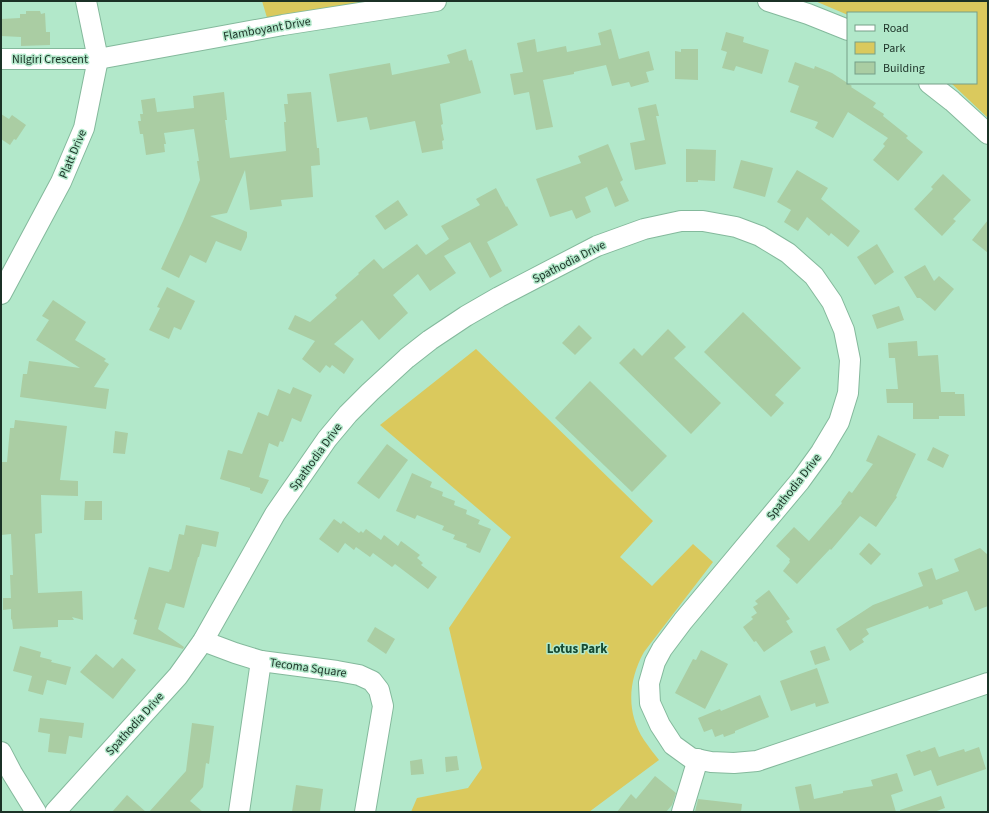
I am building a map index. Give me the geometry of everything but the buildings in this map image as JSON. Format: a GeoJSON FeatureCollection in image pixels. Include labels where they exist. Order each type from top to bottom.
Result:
{"type":"FeatureCollection","features":[{"type":"Feature","properties":{"kind":"street","name":"Platt Drive"},"geometry":{"type":"LineString","coordinates":[[1,294],[61,182],[84,128],[98,59],[86,1]]}},
{"type":"Feature","properties":{"kind":"street","name":"Flamboyant Drive"},"geometry":{"type":"LineString","coordinates":[[98,59],[283,25],[436,1]]}},
{"type":"Feature","properties":{"kind":"street"},"geometry":{"type":"LineString","coordinates":[[768,1],[808,14],[847,30]]}},
{"type":"Feature","properties":{"kind":"street","name":"Nilgiri Crescent"},"geometry":{"type":"LineString","coordinates":[[1,59],[98,59]]}},
{"type":"Feature","properties":{"kind":"street"},"geometry":{"type":"LineString","coordinates":[[930,84],[952,101],[988,134]]}},
{"type":"Feature","properties":{"kind":"street","name":"Spathodia Drive"},"geometry":{"type":"LineString","coordinates":[[55,812],[178,676],[203,641],[275,514],[327,439],[348,414],[370,392],[407,358],[430,340],[466,316],[499,297],[597,246],[644,229],[681,221],[703,221],[736,227],[760,236],[788,253],[814,276],[832,302],[844,330],[850,360],[848,393],[839,422],[822,452],[800,481],[683,621],[654,662],[649,683],[650,703],[660,725],[673,745],[691,758],[698,760],[734,763],[757,761],[988,683]]}},
{"type":"Feature","properties":{"kind":"street"},"geometry":{"type":"LineString","coordinates":[[203,641],[261,661]]}},
{"type":"Feature","properties":{"kind":"street","name":"Tecoma Square"},"geometry":{"type":"LineString","coordinates":[[239,812],[261,661],[359,675],[372,681],[379,690],[383,706],[365,812]]}},
{"type":"Feature","properties":{"kind":"street"},"geometry":{"type":"LineString","coordinates":[[1,752],[36,812]]}},
{"type":"Feature","properties":{"kind":"street"},"geometry":{"type":"LineString","coordinates":[[682,812],[698,760]]}},
{"type":"Feature","properties":{"kind":"green space"},"geometry":{"type":"Polygon","coordinates":[[[262,1],[379,1],[268,21],[262,1]]]}},
{"type":"Feature","properties":{"kind":"green space"},"geometry":{"type":"Polygon","coordinates":[[[815,1],[988,1],[988,118],[952,84],[977,84],[977,12],[847,12],[847,15],[815,1]]]}},
{"type":"Feature","properties":{"kind":"green space"},"geometry":{"type":"Polygon","coordinates":[[[476,349],[653,521],[620,557],[652,586],[693,544],[713,562],[644,652],[632,685],[631,696],[634,719],[644,740],[659,760],[589,812],[411,812],[417,798],[468,788],[482,768],[449,628],[511,537],[380,425],[476,349]]]}},
{"type":"Feature","properties":{"kind":"district","name":"Lotus Park"},"geometry":{"type":"Point","coordinates":[577,649]}}]}
